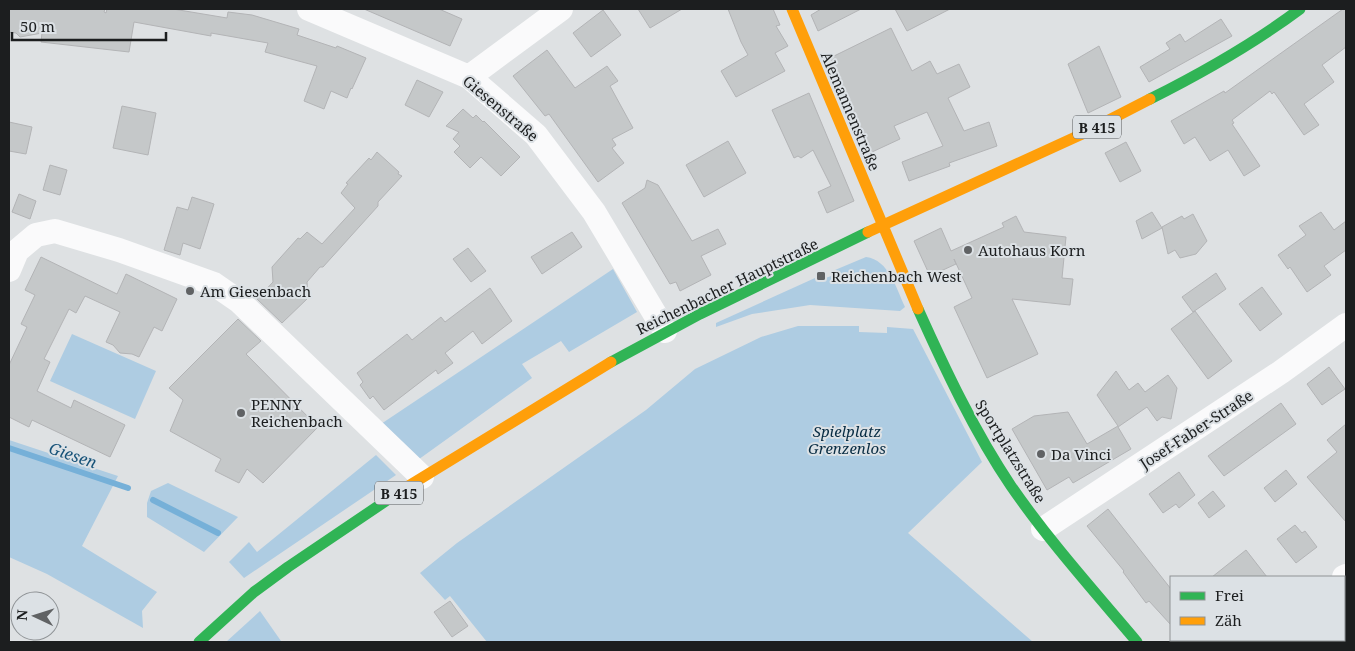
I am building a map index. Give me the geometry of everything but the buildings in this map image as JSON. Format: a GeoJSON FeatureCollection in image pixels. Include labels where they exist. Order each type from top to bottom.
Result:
{"type":"FeatureCollection","features":[{"type":"Feature","properties":{"kind":"main road","name":"Alemannenstraße"},"geometry":{"type":"LineString","coordinates":[[792,9],[883,226]]}},
{"type":"Feature","properties":{"kind":"main road","name":"Reichenbacher Hauptstraße"},"geometry":{"type":"LineString","coordinates":[[199,642],[254,592],[288,567],[422,478],[565,389],[665,331],[883,226],[1080,136],[1178,85],[1266,34],[1300,9]]}},
{"type":"Feature","properties":{"kind":"main road","name":"Sportplatzstraße"},"geometry":{"type":"LineString","coordinates":[[883,226],[922,317],[976,428],[1005,475],[1043,529],[1137,642]]}},
{"type":"Feature","properties":{"kind":"street","name":"Giesenstraße"},"geometry":{"type":"LineString","coordinates":[[309,9],[470,78],[536,135],[594,212],[665,331]]}},
{"type":"Feature","properties":{"kind":"street"},"geometry":{"type":"LineString","coordinates":[[470,78],[561,9]]}},
{"type":"Feature","properties":{"kind":"street"},"geometry":{"type":"LineString","coordinates":[[9,270],[17,251],[36,235],[55,231],[119,250],[214,284],[240,302],[422,478]]}},
{"type":"Feature","properties":{"kind":"street","name":"Josef-Faber-Straße"},"geometry":{"type":"LineString","coordinates":[[1043,529],[1281,372],[1346,324]]}},
{"type":"Feature","properties":{"kind":"green space"},"geometry":{"type":"Polygon","coordinates":[[[866,257],[881,263],[891,276],[905,307],[900,311],[810,305],[752,314],[716,327],[716,323],[815,278],[817,281],[837,274],[835,270],[866,257]]]}},
{"type":"Feature","properties":{"kind":"green space"},"geometry":{"type":"Polygon","coordinates":[[[613,269],[637,312],[569,352],[561,341],[522,364],[532,378],[415,462],[381,424],[613,269]]]}},
{"type":"Feature","properties":{"kind":"green space","name":"Spielplatz Grenzenlos"},"geometry":{"type":"Polygon","coordinates":[[[798,326],[859,326],[859,332],[887,333],[887,327],[913,329],[982,462],[908,533],[1033,642],[487,642],[450,596],[445,600],[420,573],[457,543],[646,410],[695,369],[761,337],[798,326]]]}},
{"type":"Feature","properties":{"kind":"green space"},"geometry":{"type":"Polygon","coordinates":[[[72,334],[156,371],[135,419],[50,381],[72,334]]]}},
{"type":"Feature","properties":{"kind":"green space"},"geometry":{"type":"Polygon","coordinates":[[[9,440],[118,476],[82,546],[157,592],[142,611],[143,628],[47,574],[9,557],[9,440]]]}},
{"type":"Feature","properties":{"kind":"green space"},"geometry":{"type":"Polygon","coordinates":[[[376,455],[396,475],[244,578],[229,562],[249,542],[257,552],[376,455]]]}},
{"type":"Feature","properties":{"kind":"green space"},"geometry":{"type":"Polygon","coordinates":[[[168,483],[238,517],[204,552],[147,517],[147,503],[151,491],[168,483]]]}},
{"type":"Feature","properties":{"kind":"green space"},"geometry":{"type":"Polygon","coordinates":[[[260,611],[280,642],[226,642],[260,611]]]}},
{"type":"Feature","properties":{"kind":"waterway","name":"Giesen"},"geometry":{"type":"LineString","coordinates":[[9,448],[128,488]]}},
{"type":"Feature","properties":{"kind":"waterway","name":"Giesen"},"geometry":{"type":"LineString","coordinates":[[153,500],[218,533]]}},
{"type":"Feature","properties":{"kind":"traffic: fast"},"geometry":{"type":"LineString","coordinates":[[1150,99],[1227,57],[1300,9]]}},
{"type":"Feature","properties":{"kind":"traffic: fast"},"geometry":{"type":"LineString","coordinates":[[611,362],[700,314],[868,232]]}},
{"type":"Feature","properties":{"kind":"traffic: fast"},"geometry":{"type":"LineString","coordinates":[[918,309],[972,422],[997,465],[1056,546],[1137,642]]}},
{"type":"Feature","properties":{"kind":"traffic: fast"},"geometry":{"type":"LineString","coordinates":[[199,642],[254,592],[402,490]]}},
{"type":"Feature","properties":{"kind":"traffic: slow"},"geometry":{"type":"LineString","coordinates":[[792,9],[918,309]]}},
{"type":"Feature","properties":{"kind":"traffic: slow"},"geometry":{"type":"LineString","coordinates":[[868,232],[1080,135],[1150,99]]}},
{"type":"Feature","properties":{"kind":"traffic: slow"},"geometry":{"type":"LineString","coordinates":[[402,490],[611,362]]}},
{"type":"Feature","properties":{"kind":"place","name":"Autohaus Korn"},"geometry":{"type":"Point","coordinates":[968,250]}},
{"type":"Feature","properties":{"kind":"place","name":"Reichenbach West"},"geometry":{"type":"Point","coordinates":[821,276]}},
{"type":"Feature","properties":{"kind":"place","name":"Am Giesenbach"},"geometry":{"type":"Point","coordinates":[190,291]}},
{"type":"Feature","properties":{"kind":"place","name":"PENNY Reichenbach"},"geometry":{"type":"Point","coordinates":[241,413]}},
{"type":"Feature","properties":{"kind":"place","name":"Da Vinci"},"geometry":{"type":"Point","coordinates":[1041,454]}}]}
